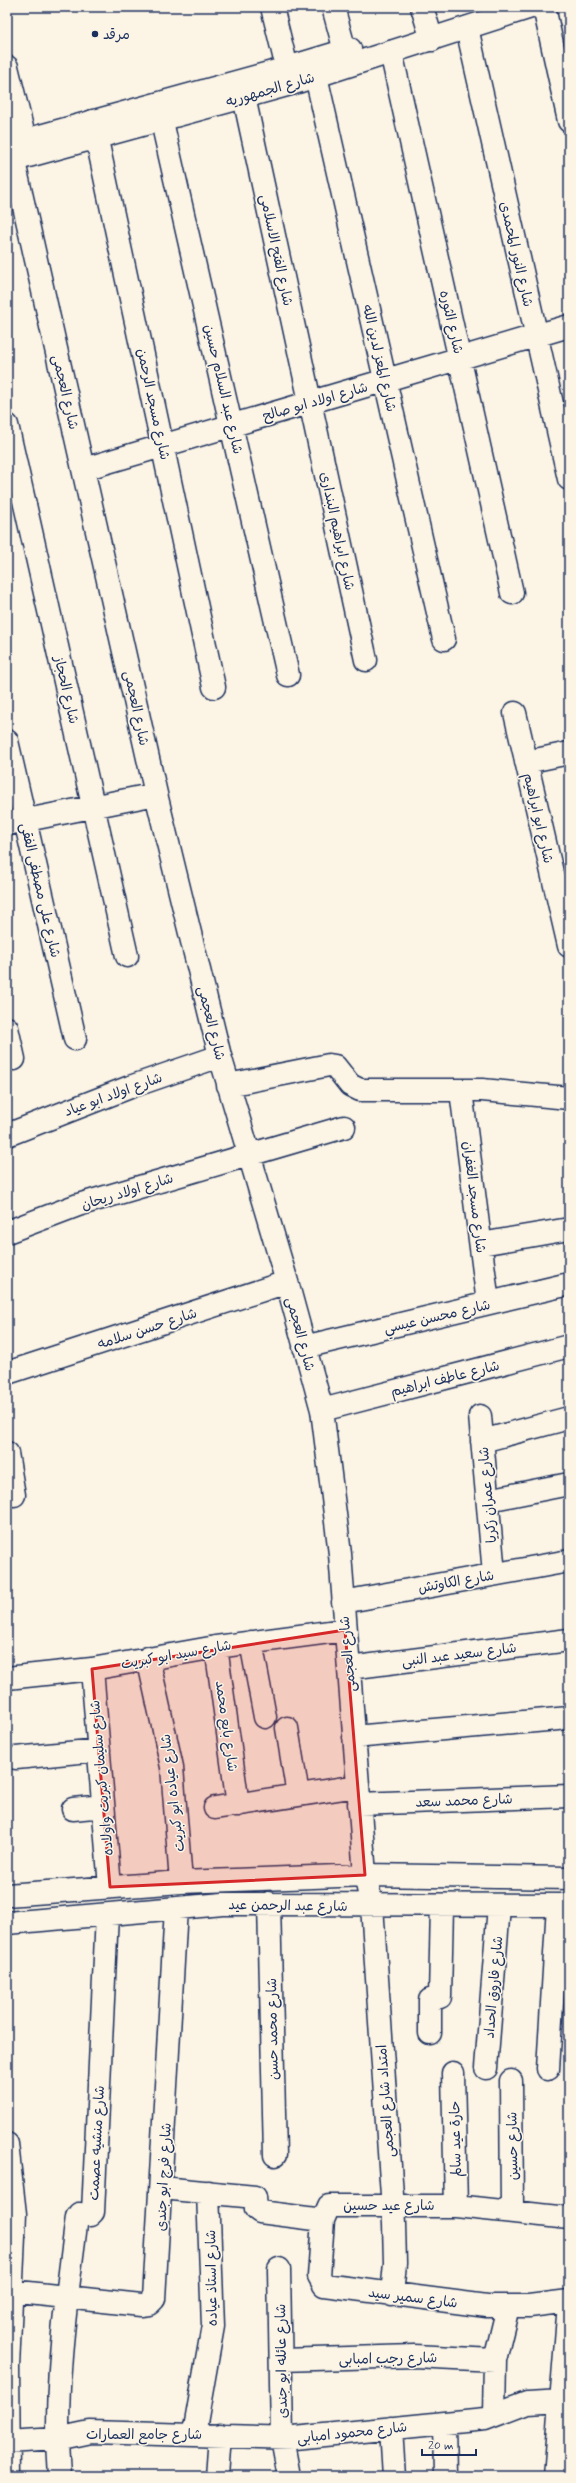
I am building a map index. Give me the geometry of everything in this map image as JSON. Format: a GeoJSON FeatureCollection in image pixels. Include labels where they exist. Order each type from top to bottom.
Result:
{"type":"FeatureCollection","features":[{"type":"Feature","properties":{"kind":"street"},"geometry":{"type":"LineString","coordinates":[[272,7],[287,68]]}},
{"type":"Feature","properties":{"kind":"street"},"geometry":{"type":"LineString","coordinates":[[333,7],[345,50]]}},
{"type":"Feature","properties":{"kind":"street","name":"شارع الجمهوريه"},"geometry":{"type":"LineString","coordinates":[[13,150],[96,130],[160,112],[287,68],[483,7]]}},
{"type":"Feature","properties":{"kind":"street","name":"شارع الجمهوريه"},"geometry":{"type":"LineString","coordinates":[[160,112],[244,97],[391,52],[427,24],[467,28],[531,7]]}},
{"type":"Feature","properties":{"kind":"street"},"geometry":{"type":"LineString","coordinates":[[544,7],[569,121]]}},
{"type":"Feature","properties":{"kind":"street","name":"شارع النور المحمدى"},"geometry":{"type":"LineString","coordinates":[[467,28],[569,479]]}},
{"type":"Feature","properties":{"kind":"street","name":"شارع الثوره"},"geometry":{"type":"LineString","coordinates":[[391,52],[512,594]]}},
{"type":"Feature","properties":{"kind":"street","name":"شارع العجمى"},"geometry":{"type":"LineString","coordinates":[[7,67],[13,150],[156,794],[220,1056],[288,1282],[304,1347],[322,1410],[335,1506],[365,1875],[372,1906]]}},
{"type":"Feature","properties":{"kind":"street","name":"شارع المعز لدين الله"},"geometry":{"type":"LineString","coordinates":[[316,76],[444,639]]}},
{"type":"Feature","properties":{"kind":"street","name":"شارع الفتح الاسلامى"},"geometry":{"type":"LineString","coordinates":[[244,97],[310,402]]}},
{"type":"Feature","properties":{"kind":"street","name":"شارع عبد السلام حسين"},"geometry":{"type":"LineString","coordinates":[[160,112],[288,675]]}},
{"type":"Feature","properties":{"kind":"street","name":"شارع مسجد الرحمن"},"geometry":{"type":"LineString","coordinates":[[96,130],[214,688]]}},
{"type":"Feature","properties":{"kind":"street","name":"شارع اولاد ابو صالح"},"geometry":{"type":"LineString","coordinates":[[84,469],[569,326]]}},
{"type":"Feature","properties":{"kind":"street","name":"شارع ابراهيم البندارى"},"geometry":{"type":"LineString","coordinates":[[310,402],[366,660]]}},
{"type":"Feature","properties":{"kind":"street","name":"شارع الحجاز"},"geometry":{"type":"LineString","coordinates":[[7,425],[127,956]]}},
{"type":"Feature","properties":{"kind":"street","name":"شارع ابو ابراهيم"},"geometry":{"type":"LineString","coordinates":[[515,712],[526,762],[561,878],[569,946]]}},
{"type":"Feature","properties":{"kind":"street","name":"شارع على مصطفى الفقى"},"geometry":{"type":"LineString","coordinates":[[7,740],[16,822],[75,1039]]}},
{"type":"Feature","properties":{"kind":"street"},"geometry":{"type":"LineString","coordinates":[[526,762],[569,753]]}},
{"type":"Feature","properties":{"kind":"street"},"geometry":{"type":"LineString","coordinates":[[16,822],[156,794]]}},
{"type":"Feature","properties":{"kind":"street"},"geometry":{"type":"LineString","coordinates":[[7,1028],[14,1059]]}},
{"type":"Feature","properties":{"kind":"street","name":"شارع اولاد ابو عياد"},"geometry":{"type":"LineString","coordinates":[[7,1135],[130,1086],[220,1056]]}},
{"type":"Feature","properties":{"kind":"street"},"geometry":{"type":"LineString","coordinates":[[228,1085],[329,1065],[335,1066],[350,1085],[360,1090],[482,1090],[569,1098]]}},
{"type":"Feature","properties":{"kind":"street","name":"شارع مسجد الغفران"},"geometry":{"type":"LineString","coordinates":[[461,1091],[488,1303]]}},
{"type":"Feature","properties":{"kind":"street","name":"شارع اولاد ريحان"},"geometry":{"type":"LineString","coordinates":[[7,1232],[78,1205],[344,1127]]}},
{"type":"Feature","properties":{"kind":"street"},"geometry":{"type":"LineString","coordinates":[[481,1244],[569,1229]]}},
{"type":"Feature","properties":{"kind":"street","name":"شارع حسن سلامه"},"geometry":{"type":"LineString","coordinates":[[7,1373],[288,1282]]}},
{"type":"Feature","properties":{"kind":"street","name":"شارع محسن عيسي"},"geometry":{"type":"LineString","coordinates":[[304,1347],[569,1284]]}},
{"type":"Feature","properties":{"kind":"street","name":"شارع عاطف ابراهيم"},"geometry":{"type":"LineString","coordinates":[[322,1410],[569,1346]]}},
{"type":"Feature","properties":{"kind":"street","name":"شارع عمران زكريا"},"geometry":{"type":"LineString","coordinates":[[480,1416],[494,1574]]}},
{"type":"Feature","properties":{"kind":"street"},"geometry":{"type":"LineString","coordinates":[[482,1441],[569,1418]]}},
{"type":"Feature","properties":{"kind":"street"},"geometry":{"type":"LineString","coordinates":[[7,1453],[14,1495]]}},
{"type":"Feature","properties":{"kind":"street"},"geometry":{"type":"LineString","coordinates":[[488,1500],[569,1484]]}},
{"type":"Feature","properties":{"kind":"street","name":"شارع الكاوتش"},"geometry":{"type":"LineString","coordinates":[[343,1602],[569,1561]]}},
{"type":"Feature","properties":{"kind":"street","name":"شارع سيد ابو كبريت"},"geometry":{"type":"LineString","coordinates":[[7,1678],[92,1669],[216,1647],[345,1630]]}},
{"type":"Feature","properties":{"kind":"street","name":"شارع سعيد عبد النبى"},"geometry":{"type":"LineString","coordinates":[[348,1668],[569,1640]]}},
{"type":"Feature","properties":{"kind":"street"},"geometry":{"type":"LineString","coordinates":[[251,1642],[265,1717]]}},
{"type":"Feature","properties":{"kind":"street","name":"شارع بايع محمد"},"geometry":{"type":"LineString","coordinates":[[216,1647],[238,1805]]}},
{"type":"Feature","properties":{"kind":"street","name":"شارع عياده ابو كبريت"},"geometry":{"type":"LineString","coordinates":[[148,1658],[172,1767],[181,1882]]}},
{"type":"Feature","properties":{"kind":"street","name":"شارع سليمان كبريت واولاده"},"geometry":{"type":"LineString","coordinates":[[92,1669],[110,1887]]}},
{"type":"Feature","properties":{"kind":"street"},"geometry":{"type":"LineString","coordinates":[[354,1737],[569,1718]]}},
{"type":"Feature","properties":{"kind":"street"},"geometry":{"type":"LineString","coordinates":[[287,1728],[298,1795]]}},
{"type":"Feature","properties":{"kind":"street"},"geometry":{"type":"LineString","coordinates":[[16,1758],[99,1750]]}},
{"type":"Feature","properties":{"kind":"street"},"geometry":{"type":"LineString","coordinates":[[214,1808],[298,1795],[358,1795]]}},
{"type":"Feature","properties":{"kind":"street","name":"شارع محمد سعد"},"geometry":{"type":"LineString","coordinates":[[358,1795],[569,1796]]}},
{"type":"Feature","properties":{"kind":"street"},"geometry":{"type":"LineString","coordinates":[[73,1809],[103,1806]]}},
{"type":"Feature","properties":{"kind":"street","name":"شارع عبد الرحمن عيد"},"geometry":{"type":"LineString","coordinates":[[7,1895],[181,1882],[365,1875],[569,1878]]}},
{"type":"Feature","properties":{"kind":"street","name":"شارع عبد الرحمن عيد"},"geometry":{"type":"LineString","coordinates":[[7,1923],[176,1908],[269,1903],[372,1906],[563,1905]]}},
{"type":"Feature","properties":{"kind":"street","name":"شارع محمد حسن"},"geometry":{"type":"LineString","coordinates":[[269,1903],[275,2155]]}},
{"type":"Feature","properties":{"kind":"street"},"geometry":{"type":"LineString","coordinates":[[548,2068],[563,1905]]}},
{"type":"Feature","properties":{"kind":"street","name":"امتداد شارع العجمى"},"geometry":{"type":"LineString","coordinates":[[372,1906],[395,2244],[392,2295]]}},
{"type":"Feature","properties":{"kind":"street"},"geometry":{"type":"LineString","coordinates":[[430,2033],[430,2000],[439,1999],[440,1997],[442,1906]]}},
{"type":"Feature","properties":{"kind":"street","name":"شارع فاروق الحداد"},"geometry":{"type":"LineString","coordinates":[[486,2068],[499,1906]]}},
{"type":"Feature","properties":{"kind":"street","name":"شارع فرج ابو جندى"},"geometry":{"type":"LineString","coordinates":[[10,2292],[142,2305],[149,2304],[154,2299],[162,2188],[176,1908]]}},
{"type":"Feature","properties":{"kind":"street","name":"شارع منشيه عصمت"},"geometry":{"type":"LineString","coordinates":[[60,2476],[57,2439],[59,2367],[66,2297],[77,2217],[79,2214],[90,2215],[93,2212],[108,1914]]}},
{"type":"Feature","properties":{"kind":"street","name":"حارة عيد سالم"},"geometry":{"type":"LineString","coordinates":[[453,2073],[456,2206]]}},
{"type":"Feature","properties":{"kind":"street","name":"شارع حسين"},"geometry":{"type":"LineString","coordinates":[[511,2081],[512,2211]]}},
{"type":"Feature","properties":{"kind":"street"},"geometry":{"type":"LineString","coordinates":[[7,2144],[15,2214],[10,2292],[9,2476]]}},
{"type":"Feature","properties":{"kind":"street"},"geometry":{"type":"LineString","coordinates":[[162,2188],[255,2197],[256,2209],[260,2212],[323,2220]]}},
{"type":"Feature","properties":{"kind":"street","name":"شارع استاذ عياده"},"geometry":{"type":"LineString","coordinates":[[194,2434],[213,2326],[208,2192]]}},
{"type":"Feature","properties":{"kind":"street","name":"شارع عيد حسين"},"geometry":{"type":"LineString","coordinates":[[323,2220],[329,2206],[392,2204],[456,2206],[569,2218]]}},
{"type":"Feature","properties":{"kind":"street","name":"شارع سمير سيد"},"geometry":{"type":"LineString","coordinates":[[323,2220],[319,2276],[324,2285],[392,2295],[508,2307],[569,2302]]}},
{"type":"Feature","properties":{"kind":"street","name":"شارع عائله ابو جندى"},"geometry":{"type":"LineString","coordinates":[[279,2269],[282,2438],[289,2476]]}},
{"type":"Feature","properties":{"kind":"street"},"geometry":{"type":"LineString","coordinates":[[555,2476],[565,2395],[565,2332],[569,2302]]}},
{"type":"Feature","properties":{"kind":"street"},"geometry":{"type":"LineString","coordinates":[[494,2415],[496,2360],[508,2307]]}},
{"type":"Feature","properties":{"kind":"street","name":"شارع رجب امبابى"},"geometry":{"type":"LineString","coordinates":[[281,2360],[414,2356],[496,2360]]}},
{"type":"Feature","properties":{"kind":"street","name":"شارع محمود امبابى"},"geometry":{"type":"LineString","coordinates":[[282,2438],[485,2419],[527,2403],[565,2395]]}},
{"type":"Feature","properties":{"kind":"street"},"geometry":{"type":"LineString","coordinates":[[444,2423],[445,2476]]}},
{"type":"Feature","properties":{"kind":"street"},"geometry":{"type":"LineString","coordinates":[[391,2428],[394,2476]]}},
{"type":"Feature","properties":{"kind":"street","name":"شارع جامع العمارات"},"geometry":{"type":"LineString","coordinates":[[8,2442],[57,2439],[90,2432],[194,2434],[282,2438]]}},
{"type":"Feature","properties":{"kind":"street"},"geometry":{"type":"LineString","coordinates":[[217,2476],[220,2435]]}},
{"type":"Feature","properties":{"kind":"highlighted area"},"geometry":{"type":"Polygon","coordinates":[[[345,1630],[365,1875],[110,1887],[92,1669],[345,1630]]]}},
{"type":"Feature","properties":{"kind":"place","name":"مرقد"},"geometry":{"type":"Point","coordinates":[95,34]}}]}
